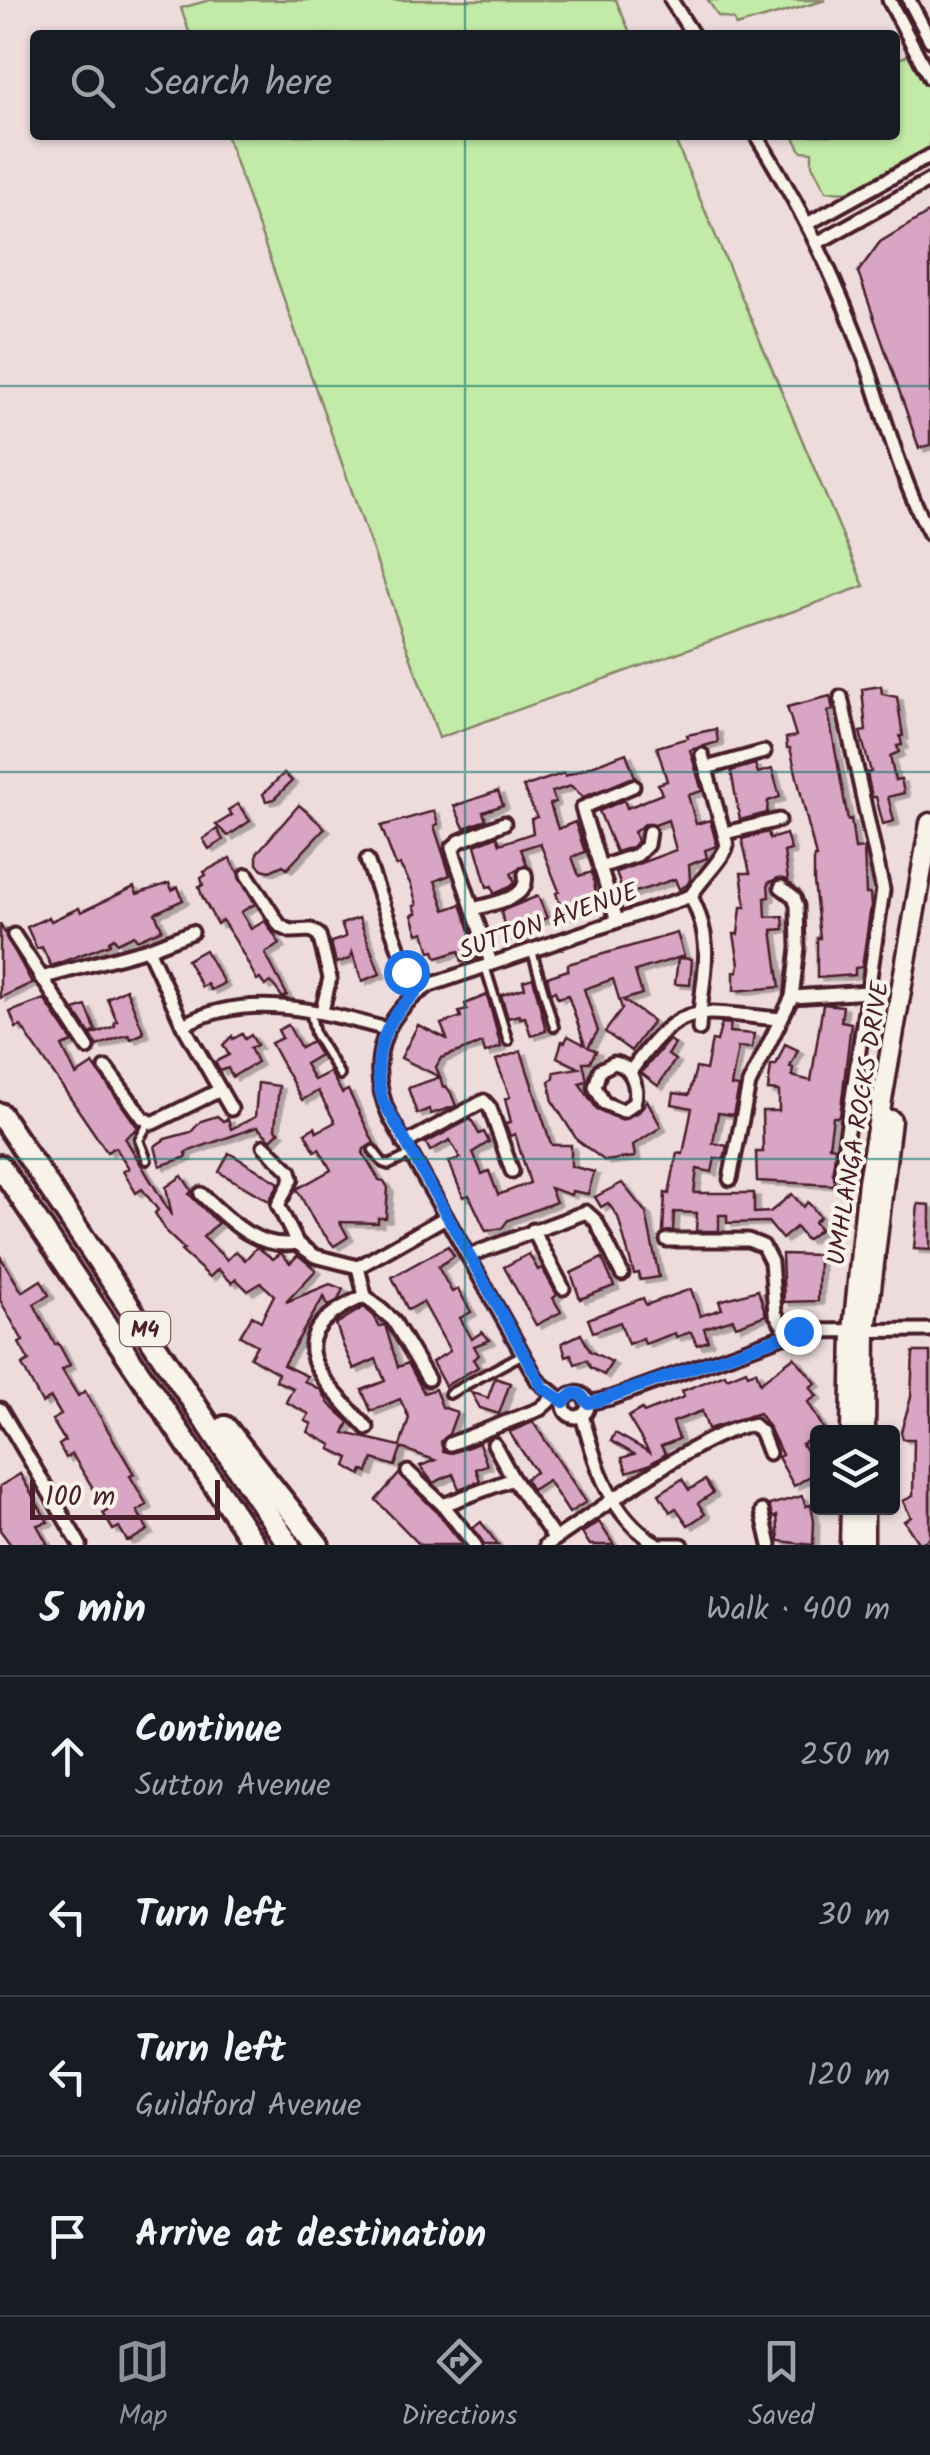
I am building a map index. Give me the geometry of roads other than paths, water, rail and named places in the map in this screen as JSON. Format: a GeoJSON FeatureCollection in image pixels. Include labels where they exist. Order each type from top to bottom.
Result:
{"type":"FeatureCollection","features":[{"type":"Feature","properties":{"kind":"highway","name":"M4"},"geometry":{"type":"LineString","coordinates":[[0,1114],[289,1545]]}},
{"type":"Feature","properties":{"kind":"highway","name":"M4"},"geometry":{"type":"LineString","coordinates":[[0,1166],[252,1545]]}},
{"type":"Feature","properties":{"kind":"highway"},"geometry":{"type":"LineString","coordinates":[[119,1292],[318,1545]]}},
{"type":"Feature","properties":{"kind":"main road","name":"UMHLANGA ROCKS DRIVE"},"geometry":{"type":"LineString","coordinates":[[852,1425],[868,1181],[930,823]]}},
{"type":"Feature","properties":{"kind":"main road","name":"UMHLANGA ROCKS DRIVE"},"geometry":{"type":"LineString","coordinates":[[865,1425],[859,1331],[930,878]]}},
{"type":"Feature","properties":{"kind":"main road"},"geometry":{"type":"LineString","coordinates":[[850,1545],[851,1515]]}},
{"type":"Feature","properties":{"kind":"main road"},"geometry":{"type":"LineString","coordinates":[[864,1515],[864,1545]]}},
{"type":"Feature","properties":{"kind":"street"},"geometry":{"type":"LineString","coordinates":[[671,0],[690,30]]}},
{"type":"Feature","properties":{"kind":"street"},"geometry":{"type":"LineString","coordinates":[[889,0],[930,78]]}},
{"type":"Feature","properties":{"kind":"street"},"geometry":{"type":"LineString","coordinates":[[909,0],[930,40]]}},
{"type":"Feature","properties":{"kind":"street"},"geometry":{"type":"LineString","coordinates":[[759,140],[830,268],[911,497],[930,534]]}},
{"type":"Feature","properties":{"kind":"street"},"geometry":{"type":"LineString","coordinates":[[807,224],[930,156]]}},
{"type":"Feature","properties":{"kind":"street"},"geometry":{"type":"LineString","coordinates":[[817,243],[930,180]]}},
{"type":"Feature","properties":{"kind":"street"},"geometry":{"type":"LineString","coordinates":[[840,1171],[882,882],[841,697]]}},
{"type":"Feature","properties":{"kind":"street"},"geometry":{"type":"LineString","coordinates":[[706,768],[764,752]]}},
{"type":"Feature","properties":{"kind":"street"},"geometry":{"type":"LineString","coordinates":[[699,1029],[708,945],[703,921],[690,896],[725,854],[725,833],[702,754]]}},
{"type":"Feature","properties":{"kind":"street"},"geometry":{"type":"LineString","coordinates":[[618,920],[582,808],[633,786]]}},
{"type":"Feature","properties":{"kind":"street"},"geometry":{"type":"LineString","coordinates":[[725,833],[779,820]]}},
{"type":"Feature","properties":{"kind":"street"},"geometry":{"type":"LineString","coordinates":[[488,964],[452,848],[504,823]]}},
{"type":"Feature","properties":{"kind":"street"},"geometry":{"type":"LineString","coordinates":[[600,868],[636,855],[647,845],[649,832]]}},
{"type":"Feature","properties":{"kind":"street"},"geometry":{"type":"LineString","coordinates":[[368,860],[415,994]]}},
{"type":"Feature","properties":{"kind":"street"},"geometry":{"type":"LineString","coordinates":[[472,910],[522,893],[525,874]]}},
{"type":"Feature","properties":{"kind":"street"},"geometry":{"type":"LineString","coordinates":[[246,875],[280,926],[292,931],[312,930],[319,935],[330,978],[316,1010]]}},
{"type":"Feature","properties":{"kind":"street"},"geometry":{"type":"LineString","coordinates":[[730,1179],[749,1084],[792,997],[798,948],[797,906],[794,897],[781,887]]}},
{"type":"Feature","properties":{"kind":"street","name":"SUTTON AVENUE"},"geometry":{"type":"LineString","coordinates":[[386,1029],[415,994],[440,980],[690,896]]}},
{"type":"Feature","properties":{"kind":"street"},"geometry":{"type":"LineString","coordinates":[[41,978],[148,949],[192,932]]}},
{"type":"Feature","properties":{"kind":"street"},"geometry":{"type":"LineString","coordinates":[[14,935],[88,1048]]}},
{"type":"Feature","properties":{"kind":"street"},"geometry":{"type":"LineString","coordinates":[[148,949],[182,1025],[231,1109]]}},
{"type":"Feature","properties":{"kind":"street"},"geometry":{"type":"LineString","coordinates":[[792,997],[869,992]]}},
{"type":"Feature","properties":{"kind":"street"},"geometry":{"type":"LineString","coordinates":[[182,1025],[222,1009],[316,1010],[386,1029],[378,1057],[383,1101],[522,1354],[543,1388],[560,1399],[568,1413],[809,1329],[930,1330]]}},
{"type":"Feature","properties":{"kind":"street"},"geometry":{"type":"LineString","coordinates":[[630,1072],[672,1022],[699,1012],[780,1018]]}},
{"type":"Feature","properties":{"kind":"street"},"geometry":{"type":"LineString","coordinates":[[106,1068],[148,1122],[156,1122],[220,1090]]}},
{"type":"Feature","properties":{"kind":"street"},"geometry":{"type":"LineString","coordinates":[[408,1149],[484,1102],[490,1108],[512,1171]]}},
{"type":"Feature","properties":{"kind":"street"},"geometry":{"type":"LineString","coordinates":[[264,1146],[292,1176],[278,1205],[297,1243],[315,1256],[358,1267],[446,1217]]}},
{"type":"Feature","properties":{"kind":"street"},"geometry":{"type":"LineString","coordinates":[[201,1194],[243,1232],[272,1243],[297,1243]]}},
{"type":"Feature","properties":{"kind":"street"},"geometry":{"type":"LineString","coordinates":[[468,1256],[588,1213],[596,1221],[622,1274]]}},
{"type":"Feature","properties":{"kind":"street"},"geometry":{"type":"LineString","coordinates":[[533,1230],[563,1288]]}},
{"type":"Feature","properties":{"kind":"street"},"geometry":{"type":"LineString","coordinates":[[667,1240],[748,1240],[763,1246],[771,1262],[775,1313],[788,1334]]}},
{"type":"Feature","properties":{"kind":"street"},"geometry":{"type":"LineString","coordinates":[[358,1267],[366,1296],[393,1320],[428,1379]]}},
{"type":"Feature","properties":{"kind":"street"},"geometry":{"type":"LineString","coordinates":[[366,1296],[330,1314],[310,1345],[320,1373],[366,1428]]}},
{"type":"Feature","properties":{"kind":"street"},"geometry":{"type":"LineString","coordinates":[[450,1444],[560,1399]]}},
{"type":"Feature","properties":{"kind":"street"},"geometry":{"type":"LineString","coordinates":[[0,1408],[80,1545]]}},
{"type":"Feature","properties":{"kind":"street"},"geometry":{"type":"LineString","coordinates":[[585,1409],[598,1472],[627,1520],[656,1544],[682,1545]]}},
{"type":"Feature","properties":{"kind":"street"},"geometry":{"type":"LineString","coordinates":[[494,1444],[554,1543],[708,1440],[744,1426],[758,1428],[769,1453]]}},
{"type":"Feature","properties":{"kind":"street"},"geometry":{"type":"LineString","coordinates":[[408,1472],[475,1545]]}},
{"type":"Feature","properties":{"kind":"street"},"geometry":{"type":"LineString","coordinates":[[443,1506],[514,1480]]}},
{"type":"Feature","properties":{"kind":"street"},"geometry":{"type":"LineString","coordinates":[[762,1511],[770,1545]]}},
{"type":"Feature","properties":{"kind":"lane"},"geometry":{"type":"LineString","coordinates":[[532,950],[554,1026]]}},
{"type":"Feature","properties":{"kind":"lane"},"geometry":{"type":"LineString","coordinates":[[488,964],[508,1041]]}},
{"type":"Feature","properties":{"kind":"lane"},"geometry":{"type":"LineString","coordinates":[[316,1010],[315,1034],[340,1075]]}},
{"type":"Feature","properties":{"kind":"lane"},"geometry":{"type":"LineString","coordinates":[[147,1160],[138,1140],[148,1122]]}},
{"type":"Feature","properties":{"kind":"lane"},"geometry":{"type":"LineString","coordinates":[[373,1150],[386,1165],[408,1149]]}},
{"type":"Feature","properties":{"kind":"lane"},"geometry":{"type":"LineString","coordinates":[[449,1394],[522,1354]]}}]}
